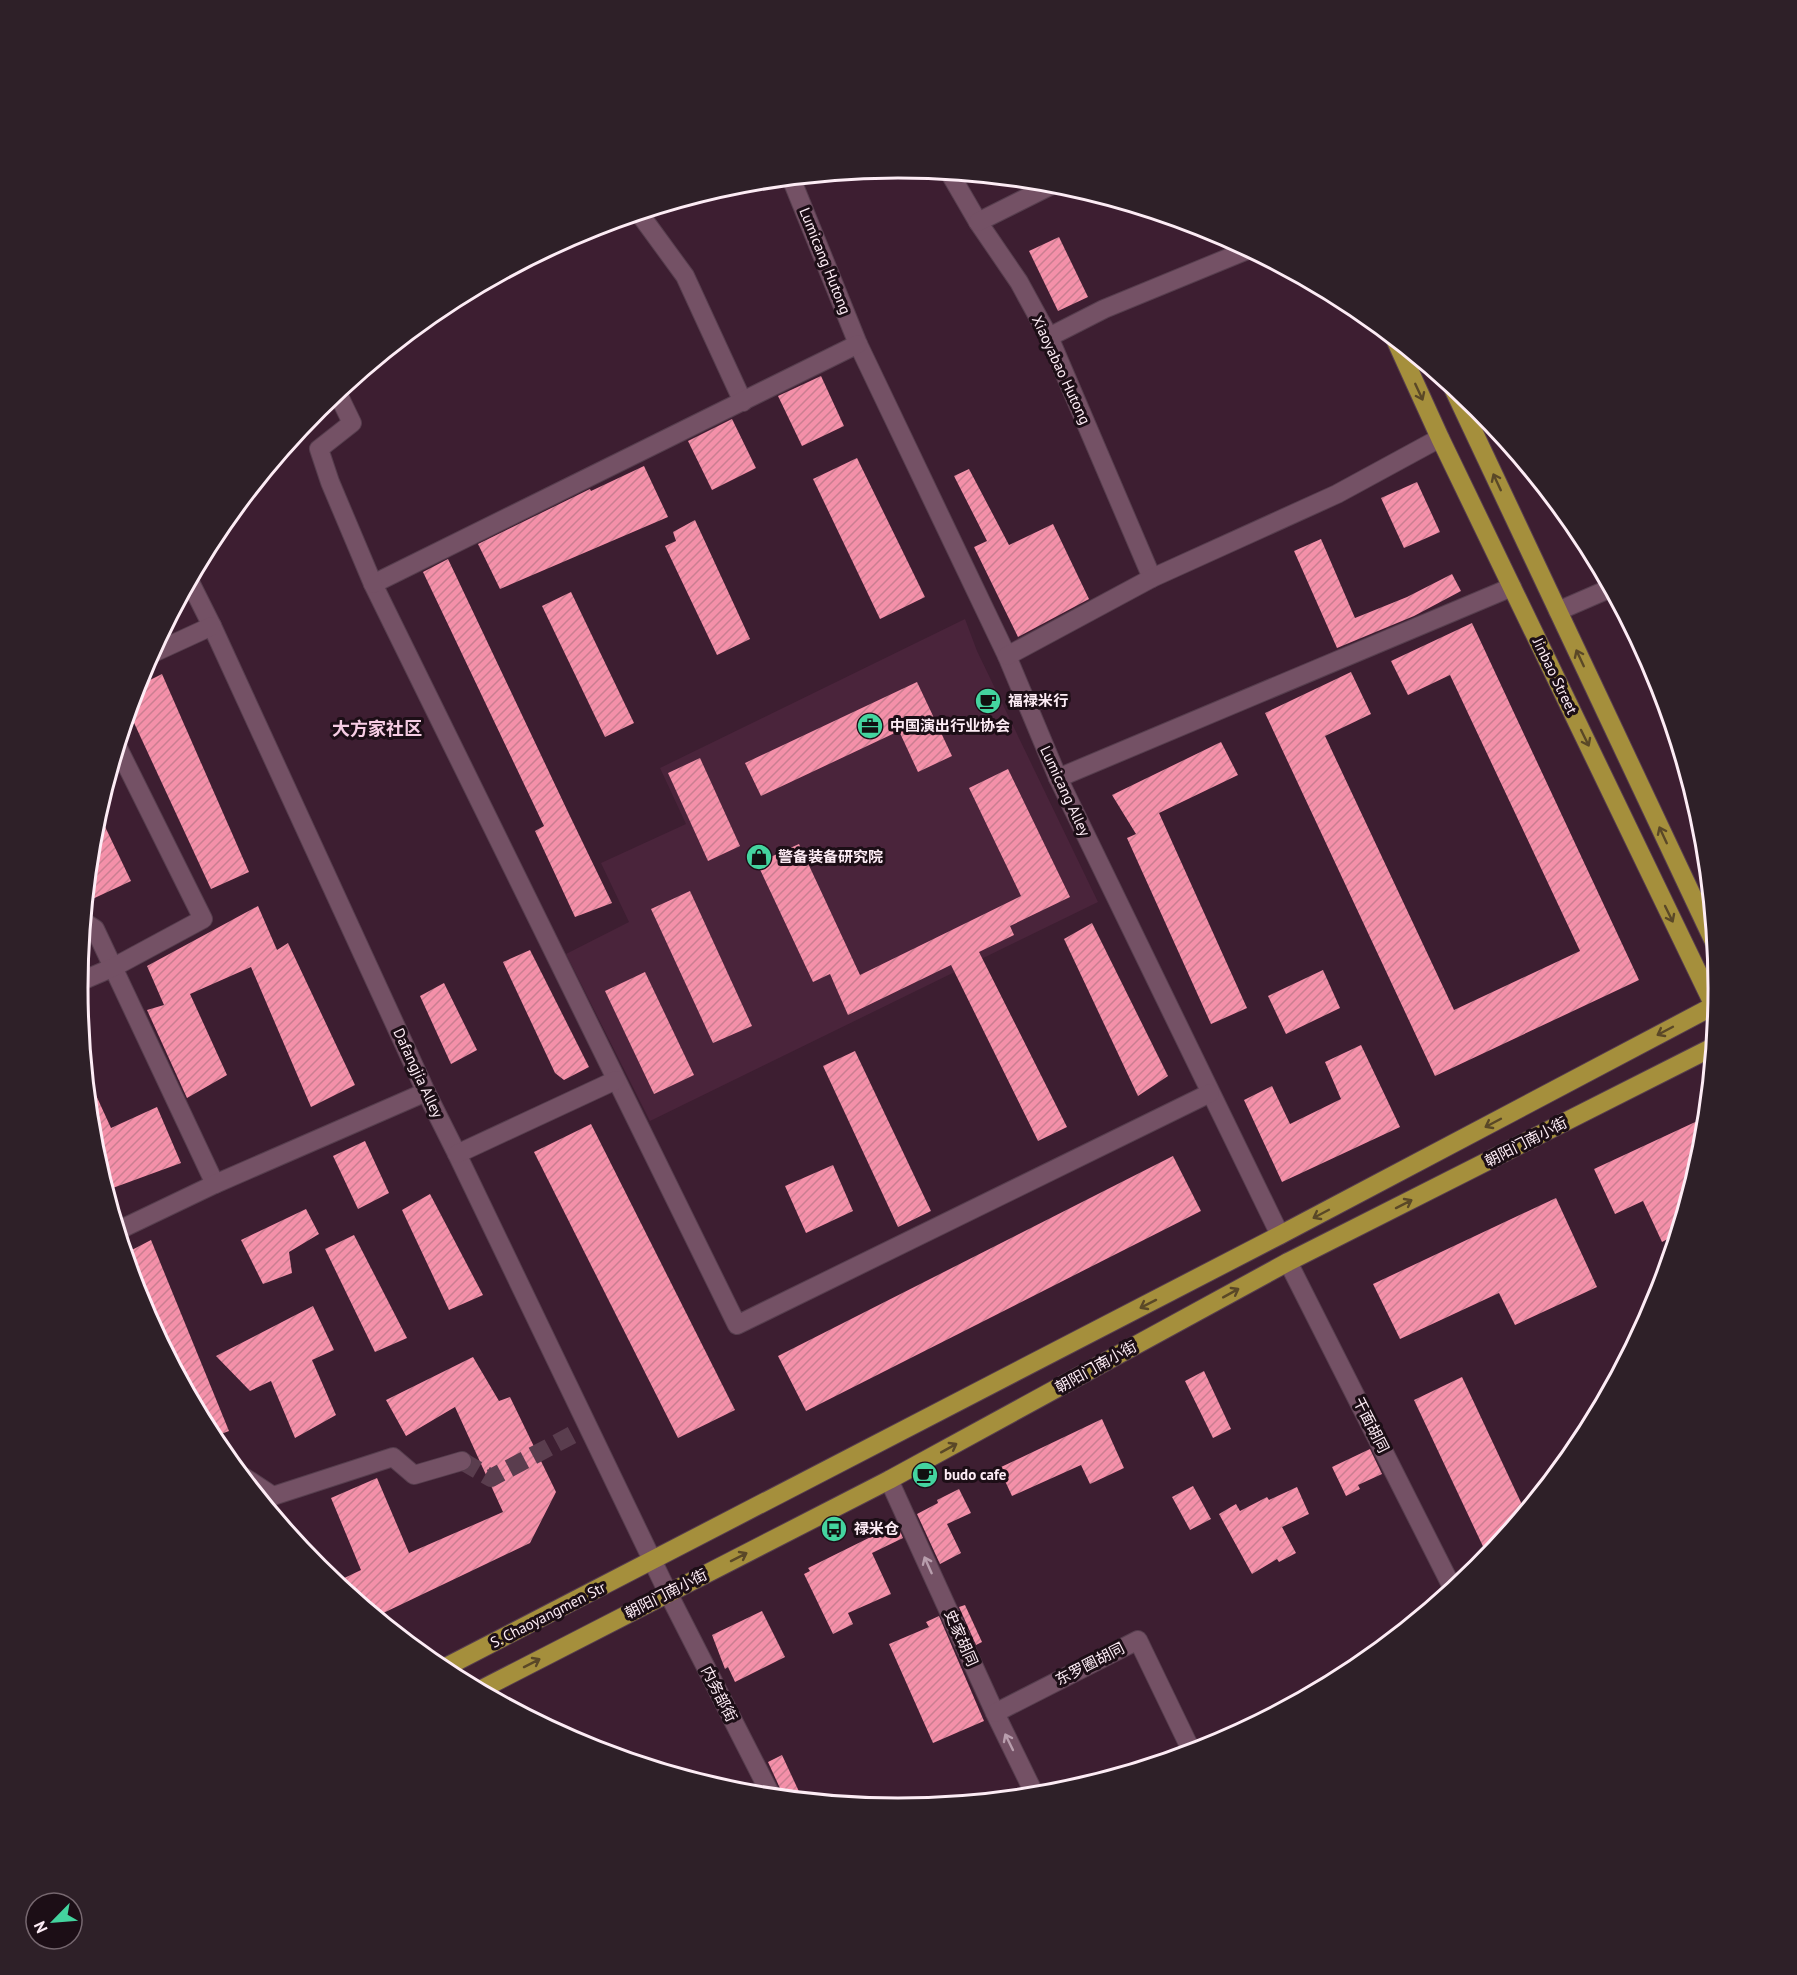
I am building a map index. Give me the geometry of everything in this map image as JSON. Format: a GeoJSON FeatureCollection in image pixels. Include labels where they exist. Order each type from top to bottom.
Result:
{"type":"FeatureCollection","features":[{"type":"Feature","properties":{"kind":"main road","name":"Jinbao Street"},"geometry":{"type":"LineString","coordinates":[[1401,353],[1440,438],[1708,991]]}},
{"type":"Feature","properties":{"kind":"main road","name":"Jinbao Street"},"geometry":{"type":"LineString","coordinates":[[1461,406],[1706,925]]}},
{"type":"Feature","properties":{"kind":"main road","name":"朝阳门南小街"},"geometry":{"type":"LineString","coordinates":[[654,1561],[1708,1012]]}},
{"type":"Feature","properties":{"kind":"main road","name":"朝阳门南小街"},"geometry":{"type":"LineString","coordinates":[[487,1685],[889,1480],[1288,1262],[1706,1051]]}},
{"type":"Feature","properties":{"kind":"main road","name":"S. Chaoyangmen Str"},"geometry":{"type":"LineString","coordinates":[[453,1664],[654,1561]]}},
{"type":"Feature","properties":{"kind":"street","name":"Xiaoyabao Hutong"},"geometry":{"type":"LineString","coordinates":[[953,179],[978,222],[1019,282],[1048,337],[1152,578]]}},
{"type":"Feature","properties":{"kind":"street","name":"Lumicang Hutong"},"geometry":{"type":"LineString","coordinates":[[793,184],[858,344]]}},
{"type":"Feature","properties":{"kind":"street"},"geometry":{"type":"LineString","coordinates":[[978,222],[1041,190]]}},
{"type":"Feature","properties":{"kind":"street"},"geometry":{"type":"LineString","coordinates":[[643,219],[685,276],[743,402]]}},
{"type":"Feature","properties":{"kind":"street"},"geometry":{"type":"LineString","coordinates":[[1048,337],[1104,309],[1240,253]]}},
{"type":"Feature","properties":{"kind":"street"},"geometry":{"type":"LineString","coordinates":[[373,584],[858,344]]}},
{"type":"Feature","properties":{"kind":"street","name":"Lumicang Alley"},"geometry":{"type":"LineString","coordinates":[[858,344],[1006,656],[1058,778],[1280,1235]]}},
{"type":"Feature","properties":{"kind":"street"},"geometry":{"type":"LineString","coordinates":[[341,401],[352,423],[319,449],[330,482],[373,584],[736,1325],[1210,1093]]}},
{"type":"Feature","properties":{"kind":"street"},"geometry":{"type":"LineString","coordinates":[[1006,656],[1152,578],[1337,494],[1440,438]]}},
{"type":"Feature","properties":{"kind":"street"},"geometry":{"type":"LineString","coordinates":[[1058,778],[1512,587]]}},
{"type":"Feature","properties":{"kind":"street","name":"Dafangjia Alley"},"geometry":{"type":"LineString","coordinates":[[193,589],[426,1092],[654,1561]]}},
{"type":"Feature","properties":{"kind":"street"},"geometry":{"type":"LineString","coordinates":[[1558,611],[1604,591]]}},
{"type":"Feature","properties":{"kind":"street"},"geometry":{"type":"LineString","coordinates":[[163,648],[212,626]]}},
{"type":"Feature","properties":{"kind":"street"},"geometry":{"type":"LineString","coordinates":[[88,978],[114,967],[203,919],[122,757]]}},
{"type":"Feature","properties":{"kind":"street"},"geometry":{"type":"LineString","coordinates":[[91,926],[95,929],[114,967],[215,1184]]}},
{"type":"Feature","properties":{"kind":"street"},"geometry":{"type":"LineString","coordinates":[[458,1154],[616,1080]]}},
{"type":"Feature","properties":{"kind":"street"},"geometry":{"type":"LineString","coordinates":[[125,1227],[215,1184],[426,1092]]}},
{"type":"Feature","properties":{"kind":"street","name":"干面胡同"},"geometry":{"type":"LineString","coordinates":[[1288,1262],[1449,1581]]}},
{"type":"Feature","properties":{"kind":"street"},"geometry":{"type":"LineString","coordinates":[[572,1436],[589,1429]]}},
{"type":"Feature","properties":{"kind":"street"},"geometry":{"type":"LineString","coordinates":[[264,1490],[273,1496],[393,1457],[414,1475],[462,1461]]}},
{"type":"Feature","properties":{"kind":"street","name":"史家胡同"},"geometry":{"type":"LineString","coordinates":[[889,1480],[994,1713],[1031,1786]]}},
{"type":"Feature","properties":{"kind":"street","name":"内务部街"},"geometry":{"type":"LineString","coordinates":[[654,1561],[767,1787]]}},
{"type":"Feature","properties":{"kind":"street","name":"东罗圈胡同"},"geometry":{"type":"LineString","coordinates":[[994,1713],[1138,1640],[1188,1744]]}},
{"type":"Feature","properties":{"kind":"shaded area"},"geometry":{"type":"Polygon","coordinates":[[[965,619],[977,651],[1098,902],[650,1121],[566,954],[629,922],[601,863],[686,824],[660,768],[965,619]]]}},
{"type":"Feature","properties":{"kind":"building"},"geometry":{"type":"Polygon","coordinates":[[[1059,237],[1088,297],[1058,311],[1029,251],[1059,237]]]}},
{"type":"Feature","properties":{"kind":"building"},"geometry":{"type":"Polygon","coordinates":[[[821,376],[844,426],[802,446],[778,396],[821,376]]]}},
{"type":"Feature","properties":{"kind":"building"},"geometry":{"type":"Polygon","coordinates":[[[732,419],[756,468],[712,490],[688,441],[732,419]]]}},
{"type":"Feature","properties":{"kind":"building"},"geometry":{"type":"Polygon","coordinates":[[[857,458],[925,597],[880,619],[813,479],[857,458]]]}},
{"type":"Feature","properties":{"kind":"building"},"geometry":{"type":"Polygon","coordinates":[[[644,466],[668,517],[500,589],[478,544],[590,489],[591,491],[644,466]]]}},
{"type":"Feature","properties":{"kind":"building"},"geometry":{"type":"Polygon","coordinates":[[[969,469],[1009,545],[1053,524],[1089,599],[1018,637],[974,547],[987,541],[954,476],[969,469]]]}},
{"type":"Feature","properties":{"kind":"building"},"geometry":{"type":"Polygon","coordinates":[[[1417,482],[1440,532],[1404,548],[1381,498],[1417,482]]]}},
{"type":"Feature","properties":{"kind":"building"},"geometry":{"type":"Polygon","coordinates":[[[695,520],[750,639],[717,655],[665,546],[676,541],[673,532],[695,520]]]}},
{"type":"Feature","properties":{"kind":"building"},"geometry":{"type":"Polygon","coordinates":[[[1321,539],[1355,618],[1407,597],[1452,574],[1461,591],[1414,616],[1337,648],[1294,551],[1321,539]]]}},
{"type":"Feature","properties":{"kind":"building"},"geometry":{"type":"Polygon","coordinates":[[[448,559],[612,903],[575,917],[535,831],[544,826],[423,572],[448,559]]]}},
{"type":"Feature","properties":{"kind":"building"},"geometry":{"type":"Polygon","coordinates":[[[571,592],[634,723],[605,737],[542,606],[571,592]]]}},
{"type":"Feature","properties":{"kind":"building"},"geometry":{"type":"Polygon","coordinates":[[[1472,623],[1639,980],[1435,1076],[1265,713],[1351,672],[1371,714],[1325,736],[1454,1010],[1580,951],[1450,675],[1408,695],[1391,661],[1472,623]]]}},
{"type":"Feature","properties":{"kind":"building"},"geometry":{"type":"Polygon","coordinates":[[[162,674],[249,872],[211,889],[133,721],[149,680],[162,674]]]}},
{"type":"Feature","properties":{"kind":"building"},"geometry":{"type":"Polygon","coordinates":[[[917,682],[952,756],[918,772],[899,731],[761,796],[745,763],[917,682]]]}},
{"type":"Feature","properties":{"kind":"building"},"geometry":{"type":"Polygon","coordinates":[[[1221,742],[1238,775],[1159,813],[1247,1008],[1211,1024],[1127,838],[1136,834],[1112,795],[1221,742]]]}},
{"type":"Feature","properties":{"kind":"building"},"geometry":{"type":"Polygon","coordinates":[[[700,758],[740,846],[708,861],[668,773],[700,758]]]}},
{"type":"Feature","properties":{"kind":"building"},"geometry":{"type":"Polygon","coordinates":[[[1008,769],[1070,897],[1010,926],[1014,935],[979,952],[1067,1127],[1038,1141],[951,965],[848,1015],[830,974],[813,982],[757,863],[799,844],[860,975],[1021,896],[969,788],[1008,769]]]}},
{"type":"Feature","properties":{"kind":"building"},"geometry":{"type":"Polygon","coordinates":[[[105,826],[131,881],[93,899],[105,826]]]}},
{"type":"Feature","properties":{"kind":"building"},"geometry":{"type":"Polygon","coordinates":[[[690,891],[752,1026],[713,1043],[651,909],[690,891]]]}},
{"type":"Feature","properties":{"kind":"building"},"geometry":{"type":"Polygon","coordinates":[[[258,906],[277,950],[288,943],[355,1085],[311,1107],[251,967],[190,994],[227,1075],[187,1098],[147,1010],[164,1005],[147,966],[258,906]]]}},
{"type":"Feature","properties":{"kind":"building"},"geometry":{"type":"Polygon","coordinates":[[[1092,923],[1168,1076],[1138,1096],[1064,939],[1092,923]]]}},
{"type":"Feature","properties":{"kind":"building"},"geometry":{"type":"Polygon","coordinates":[[[530,950],[589,1067],[564,1080],[555,1073],[503,962],[530,950]]]}},
{"type":"Feature","properties":{"kind":"building"},"geometry":{"type":"Polygon","coordinates":[[[1323,970],[1340,1008],[1286,1034],[1268,996],[1323,970]]]}},
{"type":"Feature","properties":{"kind":"building"},"geometry":{"type":"Polygon","coordinates":[[[645,972],[694,1075],[654,1094],[605,991],[645,972]]]}},
{"type":"Feature","properties":{"kind":"building"},"geometry":{"type":"Polygon","coordinates":[[[444,983],[477,1050],[451,1064],[420,996],[444,983]]]}},
{"type":"Feature","properties":{"kind":"building"},"geometry":{"type":"Polygon","coordinates":[[[1361,1045],[1400,1127],[1282,1182],[1244,1100],[1272,1086],[1290,1124],[1341,1099],[1325,1062],[1361,1045]]]}},
{"type":"Feature","properties":{"kind":"building"},"geometry":{"type":"Polygon","coordinates":[[[855,1051],[931,1211],[898,1227],[823,1066],[855,1051]]]}},
{"type":"Feature","properties":{"kind":"building"},"geometry":{"type":"Polygon","coordinates":[[[95,1093],[111,1128],[157,1107],[181,1163],[114,1188],[95,1093]]]}},
{"type":"Feature","properties":{"kind":"building"},"geometry":{"type":"Polygon","coordinates":[[[1697,1121],[1681,1197],[1669,1238],[1662,1242],[1643,1201],[1615,1214],[1594,1169],[1697,1121]]]}},
{"type":"Feature","properties":{"kind":"building"},"geometry":{"type":"Polygon","coordinates":[[[591,1124],[735,1410],[678,1438],[534,1152],[591,1124]]]}},
{"type":"Feature","properties":{"kind":"building"},"geometry":{"type":"Polygon","coordinates":[[[365,1141],[389,1193],[358,1209],[333,1156],[365,1141]]]}},
{"type":"Feature","properties":{"kind":"building"},"geometry":{"type":"Polygon","coordinates":[[[1173,1156],[1201,1211],[806,1411],[778,1356],[1173,1156]]]}},
{"type":"Feature","properties":{"kind":"building"},"geometry":{"type":"Polygon","coordinates":[[[833,1165],[853,1211],[806,1233],[785,1186],[833,1165]]]}},
{"type":"Feature","properties":{"kind":"building"},"geometry":{"type":"Polygon","coordinates":[[[430,1194],[483,1295],[449,1310],[402,1210],[430,1194]]]}},
{"type":"Feature","properties":{"kind":"building"},"geometry":{"type":"Polygon","coordinates":[[[1556,1198],[1597,1287],[1515,1325],[1499,1293],[1400,1339],[1373,1284],[1556,1198]]]}},
{"type":"Feature","properties":{"kind":"building"},"geometry":{"type":"Polygon","coordinates":[[[306,1209],[319,1234],[289,1252],[292,1273],[263,1284],[241,1240],[306,1209]]]}},
{"type":"Feature","properties":{"kind":"building"},"geometry":{"type":"Polygon","coordinates":[[[354,1235],[407,1338],[375,1352],[325,1249],[354,1235]]]}},
{"type":"Feature","properties":{"kind":"building"},"geometry":{"type":"Polygon","coordinates":[[[151,1240],[229,1431],[222,1434],[197,1393],[172,1346],[132,1250],[151,1240]]]}},
{"type":"Feature","properties":{"kind":"building"},"geometry":{"type":"Polygon","coordinates":[[[313,1306],[334,1350],[312,1360],[336,1415],[295,1438],[271,1381],[250,1391],[216,1356],[313,1306]]]}},
{"type":"Feature","properties":{"kind":"building"},"geometry":{"type":"Polygon","coordinates":[[[473,1357],[499,1401],[510,1397],[556,1492],[530,1543],[384,1613],[345,1578],[361,1570],[331,1498],[377,1478],[409,1553],[503,1512],[455,1407],[406,1436],[386,1400],[473,1357]]]}},
{"type":"Feature","properties":{"kind":"building"},"geometry":{"type":"Polygon","coordinates":[[[1204,1371],[1231,1429],[1213,1438],[1185,1381],[1204,1371]]]}},
{"type":"Feature","properties":{"kind":"building"},"geometry":{"type":"Polygon","coordinates":[[[1462,1377],[1522,1504],[1483,1547],[1414,1400],[1462,1377]]]}},
{"type":"Feature","properties":{"kind":"building"},"geometry":{"type":"Polygon","coordinates":[[[1102,1419],[1124,1468],[1090,1484],[1081,1465],[1012,1496],[999,1468],[1102,1419]]]}},
{"type":"Feature","properties":{"kind":"building"},"geometry":{"type":"Polygon","coordinates":[[[1370,1449],[1382,1474],[1358,1485],[1360,1489],[1346,1496],[1332,1467],[1370,1449]]]}},
{"type":"Feature","properties":{"kind":"building"},"geometry":{"type":"Polygon","coordinates":[[[1193,1486],[1211,1519],[1190,1530],[1172,1497],[1193,1486]]]}},
{"type":"Feature","properties":{"kind":"building"},"geometry":{"type":"Polygon","coordinates":[[[1297,1487],[1309,1514],[1282,1527],[1296,1553],[1279,1562],[1277,1559],[1252,1574],[1219,1514],[1236,1504],[1240,1511],[1267,1497],[1269,1500],[1297,1487]]]}},
{"type":"Feature","properties":{"kind":"building"},"geometry":{"type":"Polygon","coordinates":[[[959,1489],[971,1513],[947,1524],[961,1553],[940,1564],[917,1514],[938,1503],[937,1500],[959,1489]]]}},
{"type":"Feature","properties":{"kind":"building"},"geometry":{"type":"Polygon","coordinates":[[[897,1524],[903,1538],[872,1553],[891,1594],[848,1613],[853,1624],[833,1634],[804,1574],[810,1571],[808,1568],[897,1524]]]}},
{"type":"Feature","properties":{"kind":"building"},"geometry":{"type":"Polygon","coordinates":[[[965,1605],[982,1642],[976,1645],[959,1607],[965,1605]]]}},
{"type":"Feature","properties":{"kind":"building"},"geometry":{"type":"Polygon","coordinates":[[[762,1611],[785,1657],[735,1682],[728,1667],[725,1669],[712,1635],[762,1611]]]}},
{"type":"Feature","properties":{"kind":"building"},"geometry":{"type":"Polygon","coordinates":[[[939,1616],[984,1721],[933,1743],[889,1644],[929,1627],[926,1622],[939,1616]]]}},
{"type":"Feature","properties":{"kind":"building"},"geometry":{"type":"Polygon","coordinates":[[[782,1755],[799,1792],[780,1789],[768,1762],[782,1755]]]}},
{"type":"Feature","properties":{"kind":"tunnel"},"geometry":{"type":"LineString","coordinates":[[462,1461],[491,1478],[572,1435]]}},
{"type":"Feature","properties":{"kind":"place","name":"福禄米行"},"geometry":{"type":"Point","coordinates":[988,701]}},
{"type":"Feature","properties":{"kind":"place","name":"中国演出行业协会"},"geometry":{"type":"Point","coordinates":[870,726]}},
{"type":"Feature","properties":{"kind":"place","name":"警备装备研究院"},"geometry":{"type":"Point","coordinates":[759,857]}},
{"type":"Feature","properties":{"kind":"place","name":"budo cafe"},"geometry":{"type":"Point","coordinates":[925,1475]}},
{"type":"Feature","properties":{"kind":"place","name":"禄米仓"},"geometry":{"type":"Point","coordinates":[834,1529]}},
{"type":"Feature","properties":{"kind":"district","name":"大方家社区"},"geometry":{"type":"Point","coordinates":[377,729]}}]}
